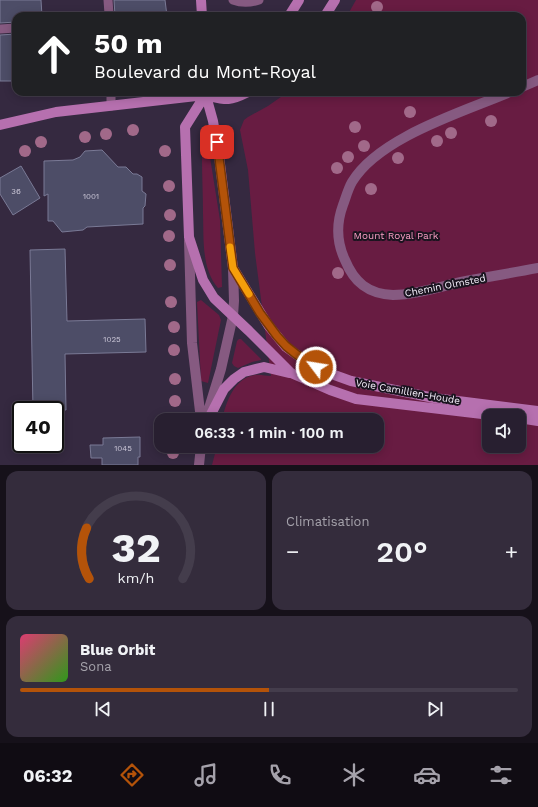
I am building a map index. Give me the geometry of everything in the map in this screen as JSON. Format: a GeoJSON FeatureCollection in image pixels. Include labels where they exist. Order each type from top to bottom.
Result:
{"type":"FeatureCollection","features":[{"type":"Feature","properties":{"kind":"street"},"geometry":{"type":"LineString","coordinates":[[201,0],[202,12]]}},
{"type":"Feature","properties":{"kind":"street"},"geometry":{"type":"LineString","coordinates":[[292,12],[299,0]]}},
{"type":"Feature","properties":{"kind":"street"},"geometry":{"type":"LineString","coordinates":[[327,12],[334,0]]}},
{"type":"Feature","properties":{"kind":"street"},"geometry":{"type":"LineString","coordinates":[[526,85],[538,80]]}},
{"type":"Feature","properties":{"kind":"street"},"geometry":{"type":"LineString","coordinates":[[0,125],[56,112],[184,96]]}},
{"type":"Feature","properties":{"kind":"street","name":"Voie Camillien-Houde"},"geometry":{"type":"LineString","coordinates":[[204,96],[185,127],[189,237],[203,280],[207,289],[214,298],[291,373],[330,390],[356,399],[482,414]]}},
{"type":"Feature","properties":{"kind":"street"},"geometry":{"type":"LineString","coordinates":[[207,96],[219,156],[233,268],[234,301],[233,316],[209,413]]}},
{"type":"Feature","properties":{"kind":"street"},"geometry":{"type":"LineString","coordinates":[[215,96],[227,100],[239,96]]}},
{"type":"Feature","properties":{"kind":"street","name":"Chemin Olmsted"},"geometry":{"type":"LineString","coordinates":[[501,96],[397,141],[366,165],[352,182],[340,215],[338,233],[340,246],[345,261],[357,281],[366,289],[392,294],[414,292],[538,268]]}},
{"type":"Feature","properties":{"kind":"street"},"geometry":{"type":"LineString","coordinates":[[189,237],[192,343],[200,413]]}},
{"type":"Feature","properties":{"kind":"street","name":"Voie Camillien-Houde"},"geometry":{"type":"LineString","coordinates":[[233,268],[268,325],[286,346],[307,362],[326,372],[350,381],[434,398],[538,411]]}},
{"type":"Feature","properties":{"kind":"street"},"geometry":{"type":"LineString","coordinates":[[211,413],[224,389],[244,372],[264,367],[291,373]]}},
{"type":"Feature","properties":{"kind":"street"},"geometry":{"type":"LineString","coordinates":[[526,419],[538,420]]}},
{"type":"Feature","properties":{"kind":"street"},"geometry":{"type":"LineString","coordinates":[[198,465],[200,453]]}},
{"type":"Feature","properties":{"kind":"lane"},"geometry":{"type":"LineString","coordinates":[[108,0],[109,12]]}},
{"type":"Feature","properties":{"kind":"lane"},"geometry":{"type":"LineString","coordinates":[[233,0],[240,2],[253,2],[259,0]]}},
{"type":"Feature","properties":{"kind":"lane"},"geometry":{"type":"LineString","coordinates":[[0,29],[12,28]]}},
{"type":"Feature","properties":{"kind":"lane"},"geometry":{"type":"LineString","coordinates":[[110,96],[111,106]]}},
{"type":"Feature","properties":{"kind":"green space","name":"Mount Royal Park"},"geometry":{"type":"Polygon","coordinates":[[[356,0],[538,0],[538,465],[212,465],[215,453],[384,453],[384,413],[224,413],[232,392],[242,381],[255,375],[271,376],[255,253],[248,170],[240,130],[244,120],[282,96],[526,96],[526,12],[349,12],[356,0]]]}},
{"type":"Feature","properties":{"kind":"green space"},"geometry":{"type":"Polygon","coordinates":[[[203,151],[209,151],[220,220],[222,287],[218,288],[209,271],[204,252],[202,158],[203,151]]]}},
{"type":"Feature","properties":{"kind":"green space"},"geometry":{"type":"Polygon","coordinates":[[[201,300],[219,315],[221,320],[208,383],[201,381],[197,302],[201,300]]]}},
{"type":"Feature","properties":{"kind":"green space"},"geometry":{"type":"Polygon","coordinates":[[[241,339],[261,360],[238,368],[234,366],[232,363],[237,341],[241,339]]]}},
{"type":"Feature","properties":{"kind":"building"},"geometry":{"type":"Polygon","coordinates":[[[0,0],[41,0],[42,12],[12,12],[12,22],[0,23],[0,0]]]}},
{"type":"Feature","properties":{"kind":"building"},"geometry":{"type":"Polygon","coordinates":[[[114,0],[165,0],[166,12],[115,12],[114,0]]]}},
{"type":"Feature","properties":{"kind":"building"},"geometry":{"type":"Polygon","coordinates":[[[12,34],[12,81],[0,81],[0,35],[12,34]]]}},
{"type":"Feature","properties":{"kind":"building"},"geometry":{"type":"Polygon","coordinates":[[[102,150],[118,167],[126,167],[133,174],[137,174],[142,177],[142,191],[146,194],[145,206],[143,208],[143,224],[87,227],[83,230],[62,232],[53,221],[48,221],[48,194],[44,196],[44,161],[73,160],[80,157],[85,151],[102,150]]]}},
{"type":"Feature","properties":{"kind":"building"},"geometry":{"type":"Polygon","coordinates":[[[21,166],[40,198],[13,215],[0,194],[0,178],[21,166]]]}},
{"type":"Feature","properties":{"kind":"building"},"geometry":{"type":"Polygon","coordinates":[[[65,249],[67,321],[145,319],[146,352],[65,354],[66,410],[64,410],[64,401],[33,401],[30,250],[65,249]]]}},
{"type":"Feature","properties":{"kind":"building"},"geometry":{"type":"Polygon","coordinates":[[[140,437],[140,457],[138,457],[138,465],[102,465],[102,458],[91,458],[90,445],[103,445],[103,438],[140,437]]]}},
{"type":"Feature","properties":{"kind":"slow traffic"},"geometry":{"type":"LineString","coordinates":[[230,247],[233,268],[249,294]]}},
{"type":"Feature","properties":{"kind":"route"},"geometry":{"type":"LineString","coordinates":[[217,142],[233,268],[260,313],[277,336],[296,354],[316,367]]}}]}
